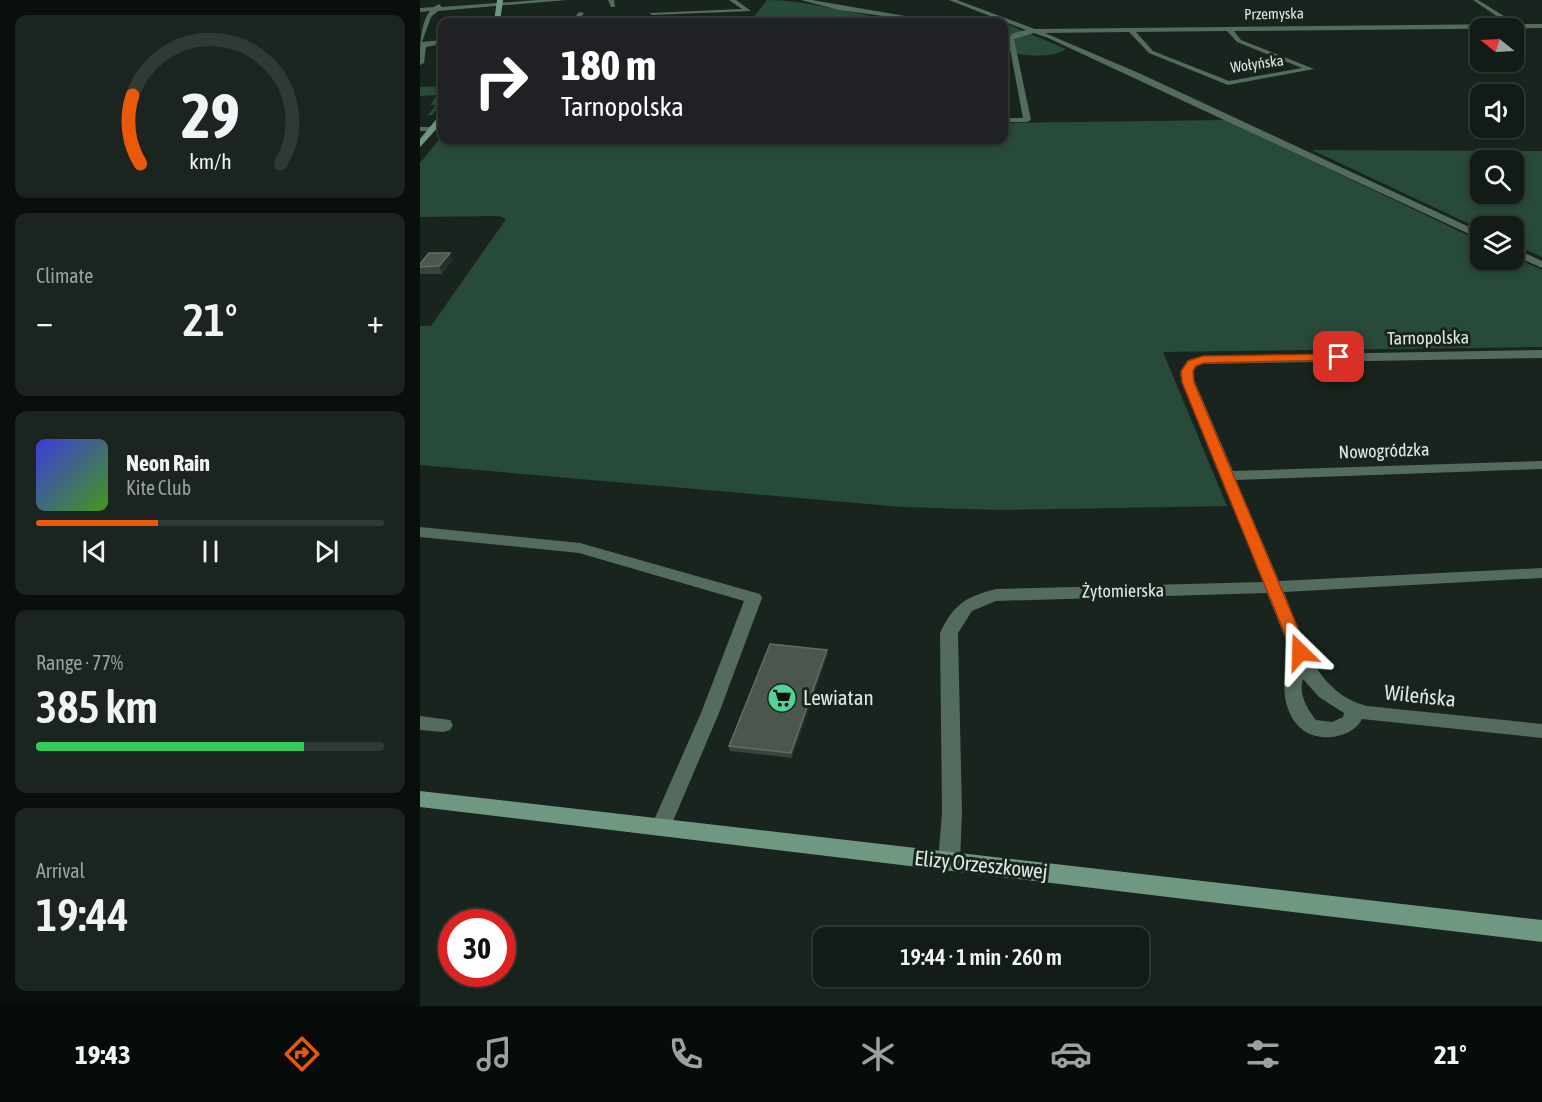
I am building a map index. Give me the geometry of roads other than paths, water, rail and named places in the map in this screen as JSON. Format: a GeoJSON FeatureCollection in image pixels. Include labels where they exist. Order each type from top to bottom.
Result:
{"type":"FeatureCollection","features":[{"type":"Feature","properties":{"kind":"street"},"geometry":{"type":"LineString","coordinates":[[420,63],[421,44],[428,16],[441,0]]}},
{"type":"Feature","properties":{"kind":"street"},"geometry":{"type":"LineString","coordinates":[[420,10],[500,2],[561,0]]}},
{"type":"Feature","properties":{"kind":"street"},"geometry":{"type":"LineString","coordinates":[[661,4],[650,15],[748,10],[732,0]]}},
{"type":"Feature","properties":{"kind":"street"},"geometry":{"type":"LineString","coordinates":[[804,0],[839,8],[909,18]]}},
{"type":"Feature","properties":{"kind":"street"},"geometry":{"type":"LineString","coordinates":[[952,0],[1000,18]]}},
{"type":"Feature","properties":{"kind":"street"},"geometry":{"type":"LineString","coordinates":[[1475,1],[1502,18]]}},
{"type":"Feature","properties":{"kind":"street"},"geometry":{"type":"LineString","coordinates":[[498,18],[500,2]]}},
{"type":"Feature","properties":{"kind":"street"},"geometry":{"type":"LineString","coordinates":[[577,18],[580,13]]}},
{"type":"Feature","properties":{"kind":"street"},"geometry":{"type":"LineString","coordinates":[[1008,21],[1138,76],[1470,231]]}},
{"type":"Feature","properties":{"kind":"street","name":"Przemyska"},"geometry":{"type":"LineString","coordinates":[[1034,31],[1470,26]]}},
{"type":"Feature","properties":{"kind":"street","name":"Przemyska"},"geometry":{"type":"LineString","coordinates":[[1524,26],[1542,26]]}},
{"type":"Feature","properties":{"kind":"street","name":"Wołyńska"},"geometry":{"type":"LineString","coordinates":[[1130,29],[1151,52],[1228,83],[1310,69],[1239,41],[1228,28]]}},
{"type":"Feature","properties":{"kind":"street"},"geometry":{"type":"LineString","coordinates":[[1008,120],[1026,120],[1014,77],[1011,38],[1016,34],[1034,31]]}},
{"type":"Feature","properties":{"kind":"street"},"geometry":{"type":"LineString","coordinates":[[421,44],[438,42]]}},
{"type":"Feature","properties":{"kind":"street"},"geometry":{"type":"LineString","coordinates":[[1008,57],[1014,58]]}},
{"type":"Feature","properties":{"kind":"street"},"geometry":{"type":"LineString","coordinates":[[420,129],[438,124]]}},
{"type":"Feature","properties":{"kind":"street"},"geometry":{"type":"LineString","coordinates":[[420,144],[438,125]]}},
{"type":"Feature","properties":{"kind":"street"},"geometry":{"type":"LineString","coordinates":[[1524,256],[1542,265]]}},
{"type":"Feature","properties":{"kind":"street","name":"Tarnopolska"},"geometry":{"type":"LineString","coordinates":[[1227,476],[1188,382],[1186,375],[1192,363],[1203,360],[1542,354]]}},
{"type":"Feature","properties":{"kind":"street","name":"Nowogródzka"},"geometry":{"type":"LineString","coordinates":[[1227,476],[1542,465]]}},
{"type":"Feature","properties":{"kind":"street"},"geometry":{"type":"LineString","coordinates":[[1227,476],[1308,672],[1296,674],[1292,688],[1298,707],[1309,726],[1326,730],[1342,727],[1352,720],[1354,710]]}},
{"type":"Feature","properties":{"kind":"street"},"geometry":{"type":"LineString","coordinates":[[420,532],[580,548],[754,598],[710,713],[661,827]]}},
{"type":"Feature","properties":{"kind":"street","name":"Żytomierska"},"geometry":{"type":"LineString","coordinates":[[949,861],[952,813],[949,633],[957,616],[970,603],[996,595],[1273,588],[1542,573]]}},
{"type":"Feature","properties":{"kind":"street","name":"Wileńska"},"geometry":{"type":"LineString","coordinates":[[1308,672],[1321,688],[1354,710],[1542,731]]}},
{"type":"Feature","properties":{"kind":"street"},"geometry":{"type":"LineString","coordinates":[[420,723],[443,725]]}},
{"type":"Feature","properties":{"kind":"street","name":"Elizy Orzeszkowej"},"geometry":{"type":"LineString","coordinates":[[420,799],[1542,931]]}},
{"type":"Feature","properties":{"kind":"place","name":"Lewiatan"},"geometry":{"type":"Point","coordinates":[782,698]}}]}
